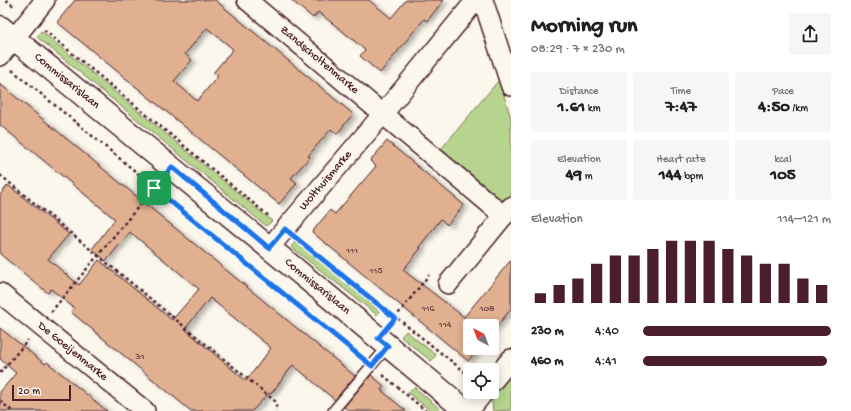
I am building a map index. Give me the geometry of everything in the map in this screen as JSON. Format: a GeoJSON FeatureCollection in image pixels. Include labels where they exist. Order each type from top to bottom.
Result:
{"type":"FeatureCollection","features":[{"type":"Feature","properties":{"kind":"street"},"geometry":{"type":"LineString","coordinates":[[0,56],[7,33],[45,0]]}},
{"type":"Feature","properties":{"kind":"street","name":"Wolthuismarke"},"geometry":{"type":"LineString","coordinates":[[269,248],[382,115],[476,0]]}},
{"type":"Feature","properties":{"kind":"street"},"geometry":{"type":"LineString","coordinates":[[483,0],[511,86]]}},
{"type":"Feature","properties":{"kind":"street","name":"Zandscholtenmarke"},"geometry":{"type":"LineString","coordinates":[[255,2],[382,115]]}},
{"type":"Feature","properties":{"kind":"street","name":"Commissarislaan"},"geometry":{"type":"LineString","coordinates":[[7,33],[468,411]]}},
{"type":"Feature","properties":{"kind":"street"},"geometry":{"type":"LineString","coordinates":[[382,115],[508,212],[448,284]]}},
{"type":"Feature","properties":{"kind":"street","name":"De Goeijenmarke"},"geometry":{"type":"LineString","coordinates":[[0,293],[145,411]]}},
{"type":"Feature","properties":{"kind":"street"},"geometry":{"type":"LineString","coordinates":[[499,374],[511,359]]}},
{"type":"Feature","properties":{"kind":"street"},"geometry":{"type":"LineString","coordinates":[[468,411],[478,399]]}},
{"type":"Feature","properties":{"kind":"lane"},"geometry":{"type":"LineString","coordinates":[[334,411],[372,366],[383,342]]}},
{"type":"Feature","properties":{"kind":"path"},"geometry":{"type":"LineString","coordinates":[[426,411],[10,68],[7,33],[41,28],[285,229],[463,371]]}},
{"type":"Feature","properties":{"kind":"path"},"geometry":{"type":"LineString","coordinates":[[0,373],[172,167]]}},
{"type":"Feature","properties":{"kind":"path"},"geometry":{"type":"LineString","coordinates":[[0,175],[276,402],[276,411]]}},
{"type":"Feature","properties":{"kind":"path"},"geometry":{"type":"LineString","coordinates":[[383,342],[395,318],[432,272],[448,284]]}},
{"type":"Feature","properties":{"kind":"path"},"geometry":{"type":"LineString","coordinates":[[0,401],[12,411]]}},
{"type":"Feature","properties":{"kind":"green space"},"geometry":{"type":"Polygon","coordinates":[[[41,31],[272,221],[266,226],[37,37],[41,31]]]}},
{"type":"Feature","properties":{"kind":"green space"},"geometry":{"type":"Polygon","coordinates":[[[499,80],[511,118],[511,194],[504,202],[441,149],[499,80]]]}},
{"type":"Feature","properties":{"kind":"green space"},"geometry":{"type":"Polygon","coordinates":[[[296,241],[355,288],[379,311],[377,315],[291,247],[296,241]]]}},
{"type":"Feature","properties":{"kind":"green space"},"geometry":{"type":"Polygon","coordinates":[[[406,331],[436,355],[431,361],[401,337],[406,331]]]}},
{"type":"Feature","properties":{"kind":"green space"},"geometry":{"type":"Polygon","coordinates":[[[511,372],[511,410],[493,411],[491,399],[499,399],[499,386],[511,372]]]}},
{"type":"Feature","properties":{"kind":"green space"},"geometry":{"type":"Polygon","coordinates":[[[414,387],[440,409],[439,411],[431,411],[408,393],[414,387]]]}},
{"type":"Feature","properties":{"kind":"building"},"geometry":{"type":"Polygon","coordinates":[[[75,0],[215,0],[353,114],[337,134],[331,129],[308,156],[310,157],[291,178],[297,183],[279,204],[57,22],[75,0]],[[207,28],[185,54],[192,60],[174,81],[197,101],[218,76],[213,73],[233,49],[207,28]]]}},
{"type":"Feature","properties":{"kind":"building"},"geometry":{"type":"Polygon","coordinates":[[[291,0],[369,0],[391,18],[406,0],[444,0],[427,21],[424,19],[380,73],[360,56],[365,50],[341,30],[318,12],[313,18],[291,0]]]}},
{"type":"Feature","properties":{"kind":"building"},"geometry":{"type":"Polygon","coordinates":[[[0,84],[355,376],[335,400],[293,365],[271,394],[269,393],[252,411],[191,411],[71,312],[74,308],[51,289],[48,293],[0,254],[0,195],[8,185],[69,234],[48,259],[79,285],[99,260],[172,320],[199,289],[130,232],[106,261],[92,249],[115,219],[0,125],[0,84]],[[210,298],[185,329],[246,381],[271,348],[210,298]]]}},
{"type":"Feature","properties":{"kind":"building"},"geometry":{"type":"Polygon","coordinates":[[[387,141],[464,205],[447,225],[441,219],[419,247],[421,248],[403,270],[464,317],[511,260],[511,309],[499,324],[499,319],[463,319],[463,355],[473,355],[468,361],[312,232],[330,210],[335,214],[376,166],[370,161],[387,141]]]}},
{"type":"Feature","properties":{"kind":"building"},"geometry":{"type":"Polygon","coordinates":[[[0,328],[45,364],[47,362],[107,411],[0,411],[0,392],[16,373],[0,359],[0,328]]]}},
{"type":"Feature","properties":{"kind":"building"},"geometry":{"type":"Polygon","coordinates":[[[371,375],[384,386],[381,390],[406,411],[348,411],[344,407],[371,375]]]}},
{"type":"Feature","properties":{"kind":"route"},"geometry":{"type":"LineString","coordinates":[[172,167],[269,248],[285,229],[395,318],[378,338],[388,346],[372,366],[154,188],[172,167]]}}]}
